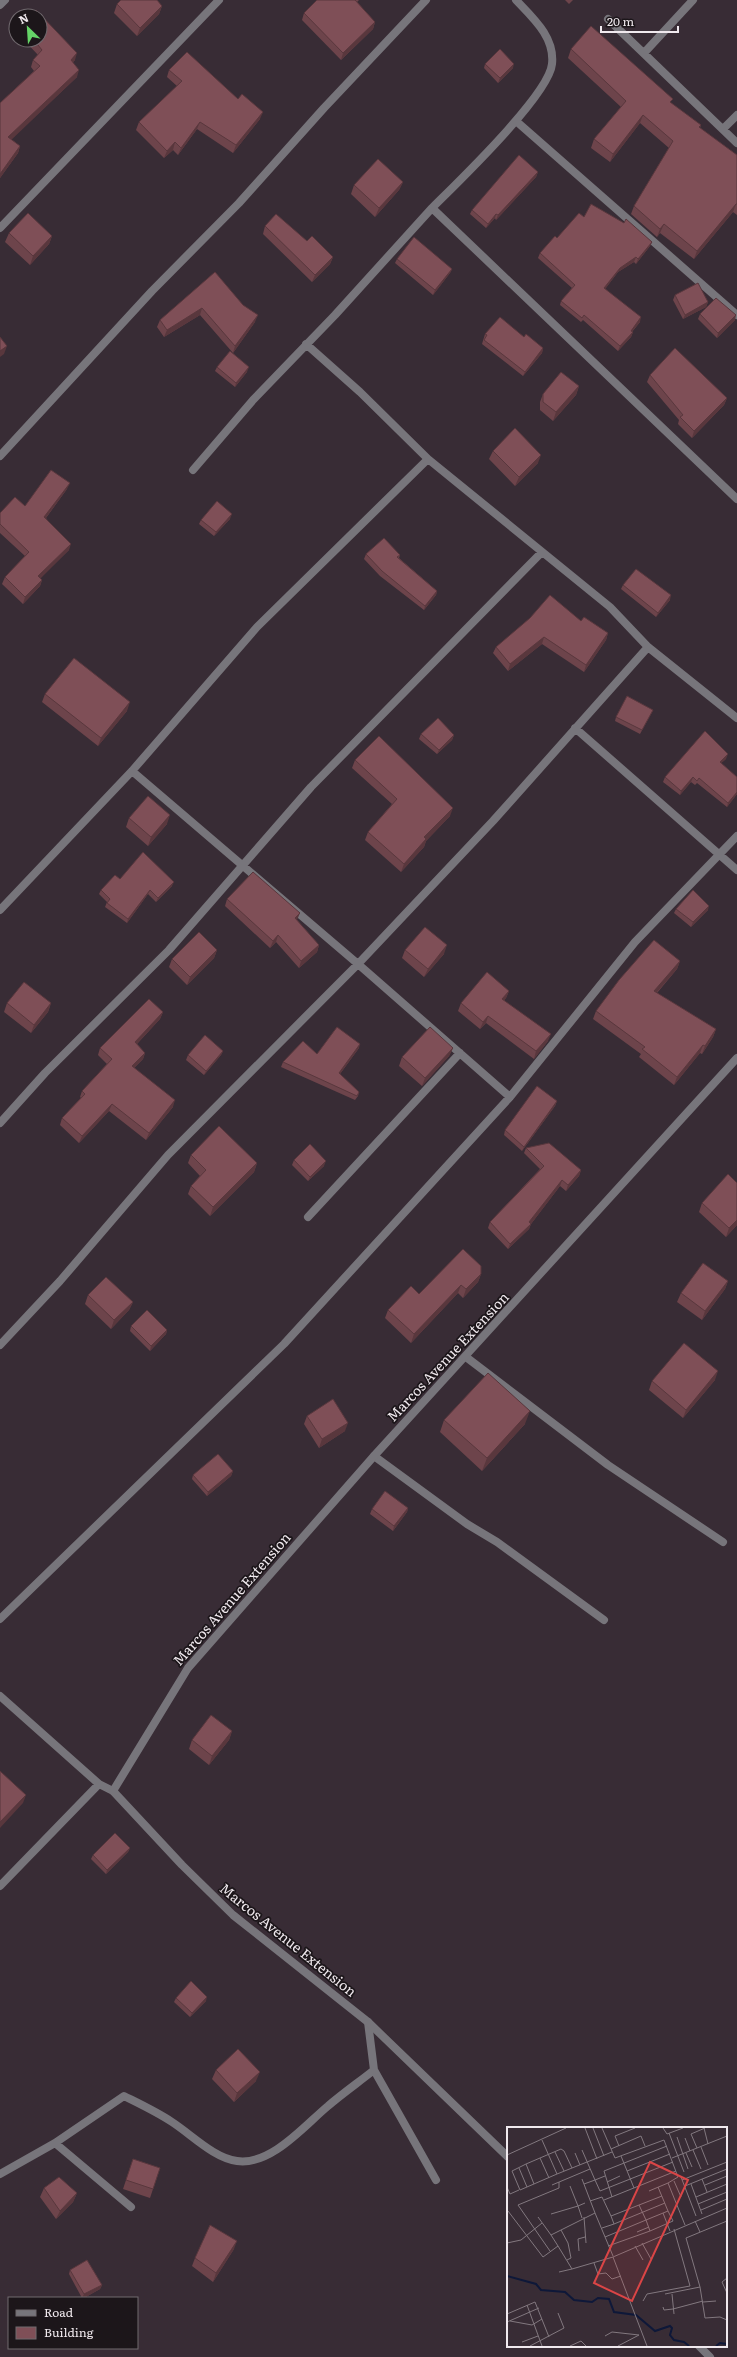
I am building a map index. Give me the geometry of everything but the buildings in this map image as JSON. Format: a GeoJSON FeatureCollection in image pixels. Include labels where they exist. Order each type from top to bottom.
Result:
{"type":"FeatureCollection","features":[{"type":"Feature","properties":{"kind":"street"},"geometry":{"type":"LineString","coordinates":[[0,5],[5,0]]}},
{"type":"Feature","properties":{"kind":"street"},"geometry":{"type":"LineString","coordinates":[[0,228],[219,0]]}},
{"type":"Feature","properties":{"kind":"street"},"geometry":{"type":"LineString","coordinates":[[0,456],[141,302],[239,203],[324,108],[426,0]]}},
{"type":"Feature","properties":{"kind":"street"},"geometry":{"type":"LineString","coordinates":[[193,470],[253,400],[335,315],[432,208],[516,121],[546,81],[552,65],[547,37],[539,23],[516,0]]}},
{"type":"Feature","properties":{"kind":"street"},"geometry":{"type":"LineString","coordinates":[[644,53],[693,0]]}},
{"type":"Feature","properties":{"kind":"street"},"geometry":{"type":"LineString","coordinates":[[608,19],[737,143]]}},
{"type":"Feature","properties":{"kind":"street"},"geometry":{"type":"LineString","coordinates":[[723,130],[737,115]]}},
{"type":"Feature","properties":{"kind":"street"},"geometry":{"type":"LineString","coordinates":[[516,121],[737,315]]}},
{"type":"Feature","properties":{"kind":"street"},"geometry":{"type":"LineString","coordinates":[[432,208],[737,499]]}},
{"type":"Feature","properties":{"kind":"street"},"geometry":{"type":"LineString","coordinates":[[306,344],[360,392],[428,459],[500,515],[542,553],[568,571],[610,607],[648,647],[737,718]]}},
{"type":"Feature","properties":{"kind":"street"},"geometry":{"type":"LineString","coordinates":[[0,910],[132,771],[257,627],[428,459]]}},
{"type":"Feature","properties":{"kind":"street"},"geometry":{"type":"LineString","coordinates":[[0,1123],[45,1074],[169,950],[311,787],[542,553]]}},
{"type":"Feature","properties":{"kind":"street"},"geometry":{"type":"LineString","coordinates":[[0,1345],[60,1281],[168,1156],[358,964],[493,821],[648,647]]}},
{"type":"Feature","properties":{"kind":"street"},"geometry":{"type":"LineString","coordinates":[[575,728],[737,870]]}},
{"type":"Feature","properties":{"kind":"street"},"geometry":{"type":"LineString","coordinates":[[132,771],[244,864],[510,1096]]}},
{"type":"Feature","properties":{"kind":"street"},"geometry":{"type":"LineString","coordinates":[[0,1619],[284,1344],[510,1096],[635,942],[718,854],[737,836]]}},
{"type":"Feature","properties":{"kind":"street"},"geometry":{"type":"LineString","coordinates":[[308,1217],[460,1053]]}},
{"type":"Feature","properties":{"kind":"street","name":"Marcos Avenue Extension"},"geometry":{"type":"LineString","coordinates":[[507,2157],[368,2022],[233,1916],[182,1865],[113,1791],[188,1668],[374,1456],[466,1357],[737,1058]]}},
{"type":"Feature","properties":{"kind":"street"},"geometry":{"type":"LineString","coordinates":[[466,1357],[608,1465],[723,1542]]}},
{"type":"Feature","properties":{"kind":"street"},"geometry":{"type":"LineString","coordinates":[[374,1456],[466,1524],[497,1542],[604,1620]]}},
{"type":"Feature","properties":{"kind":"street"},"geometry":{"type":"LineString","coordinates":[[0,1696],[99,1784],[113,1791]]}},
{"type":"Feature","properties":{"kind":"street"},"geometry":{"type":"LineString","coordinates":[[0,1886],[99,1784]]}},
{"type":"Feature","properties":{"kind":"street"},"geometry":{"type":"LineString","coordinates":[[368,2022],[374,2070],[436,2180]]}},
{"type":"Feature","properties":{"kind":"street"},"geometry":{"type":"LineString","coordinates":[[0,2174],[55,2143],[124,2096],[171,2121],[219,2154],[236,2161],[249,2162],[284,2145],[328,2106],[374,2070]]}},
{"type":"Feature","properties":{"kind":"street"},"geometry":{"type":"LineString","coordinates":[[55,2143],[131,2207]]}},
{"type":"Feature","properties":{"kind":"street"},"geometry":{"type":"LineString","coordinates":[[700,2347],[710,2357]]}}]}
